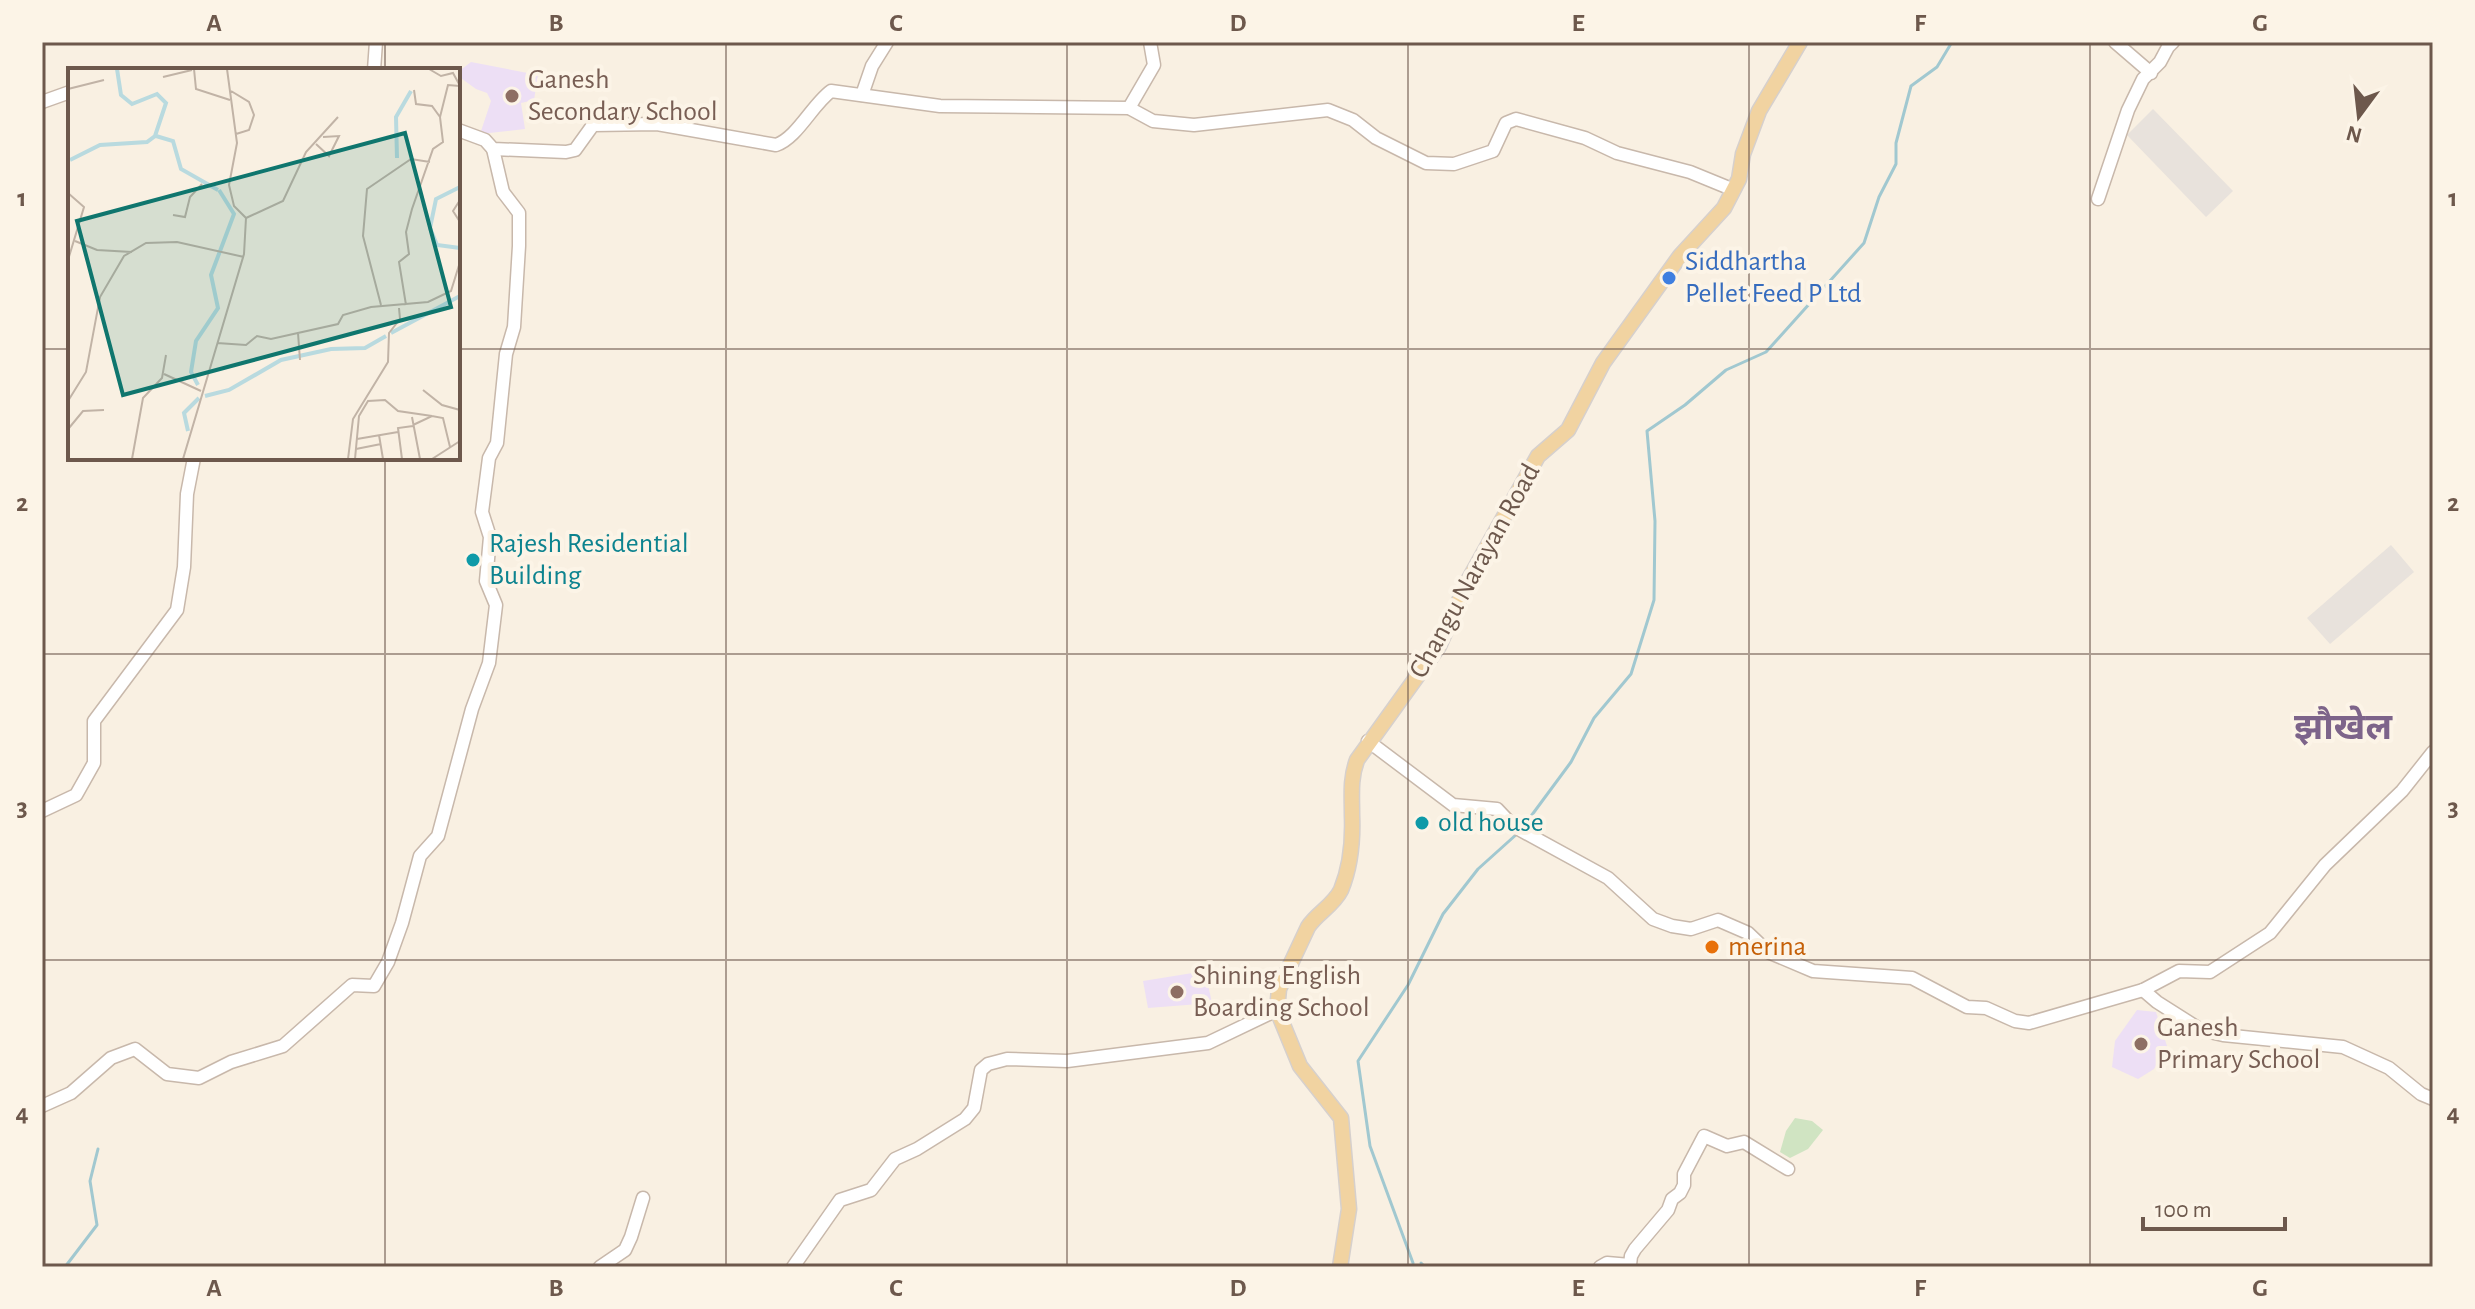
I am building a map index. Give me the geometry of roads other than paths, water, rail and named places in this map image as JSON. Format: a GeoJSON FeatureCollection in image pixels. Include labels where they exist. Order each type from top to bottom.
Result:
{"type":"FeatureCollection","features":[{"type":"Feature","properties":{"kind":"main road","name":"Changu Narayan Road"},"geometry":{"type":"LineString","coordinates":[[1277,1010],[1279,989],[1308,927],[1333,902],[1343,883],[1352,830],[1351,780],[1357,760],[1439,646],[1468,581],[1538,456],[1568,430],[1603,363],[1680,256],[1724,208],[1739,179],[1743,154],[1759,111],[1800,42]]}},
{"type":"Feature","properties":{"kind":"main road"},"geometry":{"type":"LineString","coordinates":[[1277,1010],[1300,1066],[1341,1118],[1349,1209],[1340,1267]]}},
{"type":"Feature","properties":{"kind":"street"},"geometry":{"type":"LineString","coordinates":[[374,68],[376,42]]}},
{"type":"Feature","properties":{"kind":"street"},"geometry":{"type":"LineString","coordinates":[[862,95],[872,66],[887,42]]}},
{"type":"Feature","properties":{"kind":"street"},"geometry":{"type":"LineString","coordinates":[[1129,108],[1154,65],[1150,42]]}},
{"type":"Feature","properties":{"kind":"street"},"geometry":{"type":"LineString","coordinates":[[2115,42],[2151,73]]}},
{"type":"Feature","properties":{"kind":"street"},"geometry":{"type":"LineString","coordinates":[[2098,199],[2128,110],[2143,79],[2151,73],[2173,42]]}},
{"type":"Feature","properties":{"kind":"street"},"geometry":{"type":"LineString","coordinates":[[493,149],[566,152],[575,150],[593,125],[657,124],[776,145],[786,142],[831,91],[940,106],[1129,108],[1153,121],[1194,125],[1328,110],[1353,120],[1376,138],[1426,163],[1454,164],[1493,151],[1506,123],[1516,119],[1585,138],[1617,153],[1690,172],[1734,190]]}},
{"type":"Feature","properties":{"kind":"street"},"geometry":{"type":"LineString","coordinates":[[42,102],[68,93]]}},
{"type":"Feature","properties":{"kind":"street"},"geometry":{"type":"LineString","coordinates":[[42,1106],[71,1093],[111,1058],[135,1049],[167,1074],[199,1078],[231,1062],[283,1046],[352,985],[374,986],[388,962],[420,856],[438,836],[472,709],[489,663],[496,605],[486,581],[490,537],[482,512],[489,458],[497,443],[506,354],[514,327],[519,213],[503,192],[493,149],[485,140],[460,131]]}},
{"type":"Feature","properties":{"kind":"street"},"geometry":{"type":"LineString","coordinates":[[42,811],[76,795],[94,763],[94,721],[177,610],[184,567],[187,494],[194,460]]}},
{"type":"Feature","properties":{"kind":"street"},"geometry":{"type":"LineString","coordinates":[[1368,741],[1453,805],[1497,809],[1513,826],[1608,878],[1653,919],[1691,929],[1718,920],[1748,933],[1768,952],[1813,971],[1912,978],[1967,1007],[1986,1008],[2015,1021],[2029,1023],[2143,990],[2179,971],[2210,972],[2270,933],[2325,865],[2402,791],[2433,752]]}},
{"type":"Feature","properties":{"kind":"street"},"geometry":{"type":"LineString","coordinates":[[2143,990],[2201,1030],[2343,1047],[2389,1068],[2421,1094],[2433,1099]]}},
{"type":"Feature","properties":{"kind":"street"},"geometry":{"type":"LineString","coordinates":[[793,1267],[840,1200],[871,1190],[895,1159],[965,1119],[974,1108],[981,1070],[988,1064],[1007,1059],[1067,1061],[1208,1043],[1277,1010]]}},
{"type":"Feature","properties":{"kind":"street"},"geometry":{"type":"LineString","coordinates":[[1600,1267],[1607,1263],[1630,1265],[1635,1249],[1668,1210],[1672,1199],[1680,1193],[1684,1174],[1704,1136],[1727,1146],[1744,1142],[1788,1169]]}},
{"type":"Feature","properties":{"kind":"street"},"geometry":{"type":"LineString","coordinates":[[600,1267],[625,1250],[643,1198]]}},
{"type":"Feature","properties":{"kind":"waterway"},"geometry":{"type":"LineString","coordinates":[[1523,827],[1571,762],[1594,718],[1631,674],[1654,600],[1655,521],[1647,431],[1685,405],[1726,370],[1766,352],[1864,243],[1879,197],[1896,164],[1896,143],[1911,86],[1937,67],[1952,42]]}},
{"type":"Feature","properties":{"kind":"waterway"},"geometry":{"type":"LineString","coordinates":[[1413,1263],[1370,1146],[1358,1061],[1408,985],[1443,914],[1478,869],[1518,833]]}},
{"type":"Feature","properties":{"kind":"waterway"},"geometry":{"type":"LineString","coordinates":[[65,1267],[97,1225],[90,1181],[98,1149]]}},
{"type":"Feature","properties":{"kind":"waterway"},"geometry":{"type":"LineString","coordinates":[[1421,1263],[1425,1267]]}},
{"type":"Feature","properties":{"kind":"place","name":"Ganesh Secondary School"},"geometry":{"type":"Point","coordinates":[512,96]}},
{"type":"Feature","properties":{"kind":"place","name":"Siddhartha Pellet Feed P Ltd"},"geometry":{"type":"Point","coordinates":[1669,278]}},
{"type":"Feature","properties":{"kind":"place","name":"Rajesh Residential Building"},"geometry":{"type":"Point","coordinates":[473,560]}},
{"type":"Feature","properties":{"kind":"place","name":"old house"},"geometry":{"type":"Point","coordinates":[1422,823]}},
{"type":"Feature","properties":{"kind":"place","name":"merina"},"geometry":{"type":"Point","coordinates":[1712,947]}},
{"type":"Feature","properties":{"kind":"place","name":"Shining English Boarding School"},"geometry":{"type":"Point","coordinates":[1177,992]}},
{"type":"Feature","properties":{"kind":"place","name":"Ganesh Primary School"},"geometry":{"type":"Point","coordinates":[2141,1044]}},
{"type":"Feature","properties":{"kind":"district","name":"झौखेल"},"geometry":{"type":"Point","coordinates":[2343,728]}}]}
